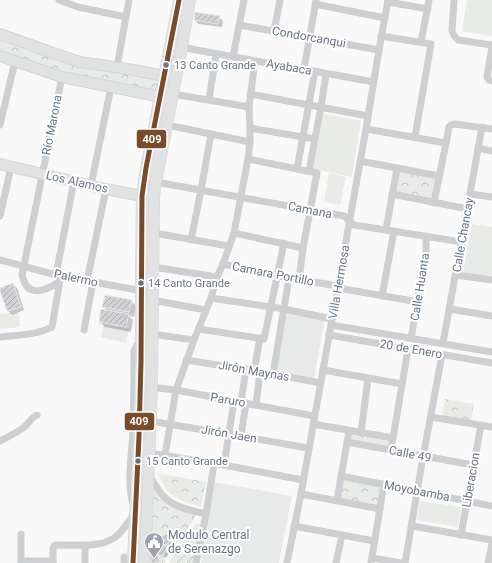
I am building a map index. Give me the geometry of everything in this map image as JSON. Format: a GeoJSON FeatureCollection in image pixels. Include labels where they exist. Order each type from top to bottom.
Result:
{"type":"FeatureCollection","features":[{"type":"Feature","properties":{"kind":"main road"},"geometry":{"type":"LineString","coordinates":[[145,563],[150,421],[141,341],[142,196],[146,168],[179,0]]}},
{"type":"Feature","properties":{"kind":"main road"},"geometry":{"type":"LineString","coordinates":[[127,561],[135,512],[139,443],[152,334],[154,196],[190,0]]}},
{"type":"Feature","properties":{"kind":"main road"},"geometry":{"type":"LineString","coordinates":[[0,34],[80,62],[176,78]]}},
{"type":"Feature","properties":{"kind":"main road"},"geometry":{"type":"LineString","coordinates":[[0,56],[62,77],[160,97],[172,97]]}},
{"type":"Feature","properties":{"kind":"main road","name":"Los Alamos"},"geometry":{"type":"LineString","coordinates":[[0,164],[142,196],[154,196]]}},
{"type":"Feature","properties":{"kind":"street"},"geometry":{"type":"LineString","coordinates":[[59,0],[126,17]]}},
{"type":"Feature","properties":{"kind":"street"},"geometry":{"type":"LineString","coordinates":[[117,68],[129,0]]}},
{"type":"Feature","properties":{"kind":"street"},"geometry":{"type":"LineString","coordinates":[[233,57],[244,0]]}},
{"type":"Feature","properties":{"kind":"street"},"geometry":{"type":"LineString","coordinates":[[274,31],[280,0]]}},
{"type":"Feature","properties":{"kind":"street"},"geometry":{"type":"LineString","coordinates":[[421,42],[429,0]]}},
{"type":"Feature","properties":{"kind":"street"},"geometry":{"type":"LineString","coordinates":[[454,0],[453,35],[458,40],[492,46],[487,77],[492,81]]}},
{"type":"Feature","properties":{"kind":"street"},"geometry":{"type":"LineString","coordinates":[[388,1],[428,9]]}},
{"type":"Feature","properties":{"kind":"street","name":"Villa Hermosa"},"geometry":{"type":"LineString","coordinates":[[287,563],[332,322],[388,1]]}},
{"type":"Feature","properties":{"kind":"street"},"geometry":{"type":"LineString","coordinates":[[304,69],[316,2],[385,18]]}},
{"type":"Feature","properties":{"kind":"street","name":"Condorcanqui"},"geometry":{"type":"LineString","coordinates":[[239,26],[379,50]]}},
{"type":"Feature","properties":{"kind":"street"},"geometry":{"type":"LineString","coordinates":[[381,36],[431,44],[414,137]]}},
{"type":"Feature","properties":{"kind":"street","name":"Ayabaca"},"geometry":{"type":"LineString","coordinates":[[182,47],[373,82]]}},
{"type":"Feature","properties":{"kind":"street"},"geometry":{"type":"LineString","coordinates":[[208,100],[216,54]]}},
{"type":"Feature","properties":{"kind":"street"},"geometry":{"type":"LineString","coordinates":[[165,455],[176,390],[234,233],[248,159],[250,142],[249,107],[255,61]]}},
{"type":"Feature","properties":{"kind":"street"},"geometry":{"type":"LineString","coordinates":[[0,125],[1,111],[15,62]]}},
{"type":"Feature","properties":{"kind":"street"},"geometry":{"type":"LineString","coordinates":[[297,169],[314,71]]}},
{"type":"Feature","properties":{"kind":"street"},"geometry":{"type":"LineString","coordinates":[[309,171],[326,74]]}},
{"type":"Feature","properties":{"kind":"street","name":"Río Marona"},"geometry":{"type":"LineString","coordinates":[[23,267],[62,77]]}},
{"type":"Feature","properties":{"kind":"street"},"geometry":{"type":"LineString","coordinates":[[91,185],[111,87]]}},
{"type":"Feature","properties":{"kind":"street"},"geometry":{"type":"LineString","coordinates":[[250,94],[368,116]]}},
{"type":"Feature","properties":{"kind":"street"},"geometry":{"type":"LineString","coordinates":[[172,97],[208,100],[249,107]]}},
{"type":"Feature","properties":{"kind":"street"},"geometry":{"type":"LineString","coordinates":[[434,203],[451,125],[456,124],[492,129]]}},
{"type":"Feature","properties":{"kind":"street"},"geometry":{"type":"LineString","coordinates":[[167,125],[250,142]]}},
{"type":"Feature","properties":{"kind":"street","name":"Calle Chancay"},"geometry":{"type":"LineString","coordinates":[[443,343],[482,127]]}},
{"type":"Feature","properties":{"kind":"street"},"geometry":{"type":"LineString","coordinates":[[250,128],[315,139]]}},
{"type":"Feature","properties":{"kind":"street"},"geometry":{"type":"LineString","coordinates":[[366,129],[446,143]]}},
{"type":"Feature","properties":{"kind":"street"},"geometry":{"type":"LineString","coordinates":[[191,240],[211,134]]}},
{"type":"Feature","properties":{"kind":"street"},"geometry":{"type":"LineString","coordinates":[[478,148],[492,151]]}},
{"type":"Feature","properties":{"kind":"street"},"geometry":{"type":"LineString","coordinates":[[248,159],[317,173],[298,279]]}},
{"type":"Feature","properties":{"kind":"street"},"geometry":{"type":"LineString","coordinates":[[360,161],[439,176]]}},
{"type":"Feature","properties":{"kind":"street"},"geometry":{"type":"LineString","coordinates":[[0,216],[11,167]]}},
{"type":"Feature","properties":{"kind":"street"},"geometry":{"type":"LineString","coordinates":[[386,230],[397,168]]}},
{"type":"Feature","properties":{"kind":"street"},"geometry":{"type":"LineString","coordinates":[[0,336],[37,333],[52,327],[74,181]]}},
{"type":"Feature","properties":{"kind":"street","name":"Camana"},"geometry":{"type":"LineString","coordinates":[[156,182],[344,216],[354,225],[462,242]]}},
{"type":"Feature","properties":{"kind":"street"},"geometry":{"type":"LineString","coordinates":[[84,330],[90,282],[106,188]]}},
{"type":"Feature","properties":{"kind":"street"},"geometry":{"type":"LineString","coordinates":[[392,194],[468,209]]}},
{"type":"Feature","properties":{"kind":"street"},"geometry":{"type":"LineString","coordinates":[[471,194],[492,197]]}},
{"type":"Feature","properties":{"kind":"street"},"geometry":{"type":"LineString","coordinates":[[382,296],[394,231]]}},
{"type":"Feature","properties":{"kind":"street"},"geometry":{"type":"LineString","coordinates":[[234,233],[303,248]]}},
{"type":"Feature","properties":{"kind":"street"},"geometry":{"type":"LineString","coordinates":[[154,234],[229,246]]}},
{"type":"Feature","properties":{"kind":"street","name":"Calle Huanta"},"geometry":{"type":"LineString","coordinates":[[411,338],[426,255],[426,236]]}},
{"type":"Feature","properties":{"kind":"street"},"geometry":{"type":"LineString","coordinates":[[199,329],[264,339],[284,243]]}},
{"type":"Feature","properties":{"kind":"street","name":"Palermo"},"geometry":{"type":"LineString","coordinates":[[0,260],[59,277],[141,291],[152,297],[206,310]]}},
{"type":"Feature","properties":{"kind":"street","name":"Camara Portillo"},"geometry":{"type":"LineString","coordinates":[[223,264],[289,278],[338,286],[344,289],[418,302]]}},
{"type":"Feature","properties":{"kind":"street"},"geometry":{"type":"LineString","coordinates":[[23,267],[23,281],[26,286],[32,290],[46,290],[59,277]]}},
{"type":"Feature","properties":{"kind":"street"},"geometry":{"type":"LineString","coordinates":[[153,267],[217,277]]}},
{"type":"Feature","properties":{"kind":"street"},"geometry":{"type":"LineString","coordinates":[[456,275],[492,280]]}},
{"type":"Feature","properties":{"kind":"street"},"geometry":{"type":"LineString","coordinates":[[273,374],[289,278]]}},
{"type":"Feature","properties":{"kind":"street","name":"20 de Enero"},"geometry":{"type":"LineString","coordinates":[[211,298],[284,309],[332,322],[492,352]]}},
{"type":"Feature","properties":{"kind":"street"},"geometry":{"type":"LineString","coordinates":[[450,309],[492,316]]}},
{"type":"Feature","properties":{"kind":"street"},"geometry":{"type":"LineString","coordinates":[[152,334],[194,340]]}},
{"type":"Feature","properties":{"kind":"street","name":"20 de Enero"},"geometry":{"type":"LineString","coordinates":[[329,335],[492,364]]}},
{"type":"Feature","properties":{"kind":"street"},"geometry":{"type":"LineString","coordinates":[[256,405],[254,371],[260,338]]}},
{"type":"Feature","properties":{"kind":"street"},"geometry":{"type":"LineString","coordinates":[[21,534],[21,562],[53,562],[54,546],[100,544],[114,538],[125,528],[135,512],[130,496],[134,350],[136,345],[141,341]]}},
{"type":"Feature","properties":{"kind":"street"},"geometry":{"type":"LineString","coordinates":[[391,450],[408,349]]}},
{"type":"Feature","properties":{"kind":"street"},"geometry":{"type":"LineString","coordinates":[[405,563],[442,354]]}},
{"type":"Feature","properties":{"kind":"street","name":"Jirón Maynas"},"geometry":{"type":"LineString","coordinates":[[186,360],[321,383]]}},
{"type":"Feature","properties":{"kind":"street"},"geometry":{"type":"LineString","coordinates":[[323,370],[402,384]]}},
{"type":"Feature","properties":{"kind":"street"},"geometry":{"type":"LineString","coordinates":[[224,465],[228,434],[254,371]]}},
{"type":"Feature","properties":{"kind":"street"},"geometry":{"type":"LineString","coordinates":[[361,433],[368,378]]}},
{"type":"Feature","properties":{"kind":"street","name":"Paruro"},"geometry":{"type":"LineString","coordinates":[[146,386],[176,390],[314,416]]}},
{"type":"Feature","properties":{"kind":"street"},"geometry":{"type":"LineString","coordinates":[[240,402],[241,436]]}},
{"type":"Feature","properties":{"kind":"street"},"geometry":{"type":"LineString","coordinates":[[0,441],[25,427],[34,416],[38,414]]}},
{"type":"Feature","properties":{"kind":"street"},"geometry":{"type":"LineString","coordinates":[[431,417],[492,427]]}},
{"type":"Feature","properties":{"kind":"street","name":"Jirón Jaen"},"geometry":{"type":"LineString","coordinates":[[150,421],[308,448]]}},
{"type":"Feature","properties":{"kind":"street"},"geometry":{"type":"LineString","coordinates":[[313,424],[393,438]]}},
{"type":"Feature","properties":{"kind":"street","name":"Liberacion"},"geometry":{"type":"LineString","coordinates":[[461,535],[481,425]]}},
{"type":"Feature","properties":{"kind":"street"},"geometry":{"type":"LineString","coordinates":[[337,500],[349,431]]}},
{"type":"Feature","properties":{"kind":"street","name":"Calle 49"},"geometry":{"type":"LineString","coordinates":[[347,442],[473,465]]}},
{"type":"Feature","properties":{"kind":"street"},"geometry":{"type":"LineString","coordinates":[[149,453],[303,480]]}},
{"type":"Feature","properties":{"kind":"street"},"geometry":{"type":"LineString","coordinates":[[196,563],[214,464]]}},
{"type":"Feature","properties":{"kind":"street"},"geometry":{"type":"LineString","coordinates":[[148,474],[156,487],[169,501],[188,510],[206,514]]}},
{"type":"Feature","properties":{"kind":"street","name":"Moyobamba"},"geometry":{"type":"LineString","coordinates":[[341,476],[492,506]]}},
{"type":"Feature","properties":{"kind":"street"},"geometry":{"type":"LineString","coordinates":[[384,484],[371,561],[401,563]]}},
{"type":"Feature","properties":{"kind":"street"},"geometry":{"type":"LineString","coordinates":[[301,494],[380,509]]}},
{"type":"Feature","properties":{"kind":"street"},"geometry":{"type":"LineString","coordinates":[[294,526],[374,541]]}},
{"type":"Feature","properties":{"kind":"street"},"geometry":{"type":"LineString","coordinates":[[412,526],[492,540]]}},
{"type":"Feature","properties":{"kind":"street"},"geometry":{"type":"LineString","coordinates":[[336,563],[342,535]]}},
{"type":"Feature","properties":{"kind":"street"},"geometry":{"type":"LineString","coordinates":[[488,563],[492,544]]}},
{"type":"Feature","properties":{"kind":"street"},"geometry":{"type":"LineString","coordinates":[[85,545],[85,563]]}},
{"type":"Feature","properties":{"kind":"shaded area"},"geometry":{"type":"Polygon","coordinates":[[[287,311],[325,318],[314,379],[276,371],[287,311]]]}},
{"type":"Feature","properties":{"kind":"shaded area"},"geometry":{"type":"Polygon","coordinates":[[[214,482],[292,496],[279,563],[201,563],[214,482]]]}},
{"type":"Feature","properties":{"kind":"green space"},"geometry":{"type":"Polygon","coordinates":[[[467,0],[492,0],[492,36],[462,31],[467,0]]]}},
{"type":"Feature","properties":{"kind":"green space"},"geometry":{"type":"Polygon","coordinates":[[[0,40],[63,63],[161,80],[159,92],[61,73],[0,50],[0,40]]]}},
{"type":"Feature","properties":{"kind":"green space"},"geometry":{"type":"Polygon","coordinates":[[[324,114],[361,121],[352,177],[313,169],[324,114]]]}},
{"type":"Feature","properties":{"kind":"green space"},"geometry":{"type":"Polygon","coordinates":[[[398,170],[437,177],[432,201],[395,193],[398,170]]]}},
{"type":"Feature","properties":{"kind":"green space"},"geometry":{"type":"Polygon","coordinates":[[[329,173],[346,177],[340,205],[324,202],[329,173]]]}},
{"type":"Feature","properties":{"kind":"green space"},"geometry":{"type":"Polygon","coordinates":[[[472,224],[492,227],[492,278],[463,273],[472,224]]]}},
{"type":"Feature","properties":{"kind":"green space"},"geometry":{"type":"Polygon","coordinates":[[[19,313],[20,327],[0,329],[0,314],[19,313]]]}},
{"type":"Feature","properties":{"kind":"green space"},"geometry":{"type":"Polygon","coordinates":[[[104,324],[129,329],[126,343],[101,337],[104,324]]]}},
{"type":"Feature","properties":{"kind":"green space"},"geometry":{"type":"Polygon","coordinates":[[[445,399],[474,404],[471,422],[442,416],[445,399]]]}},
{"type":"Feature","properties":{"kind":"green space"},"geometry":{"type":"Polygon","coordinates":[[[352,434],[390,441],[389,449],[351,442],[352,434]]]}},
{"type":"Feature","properties":{"kind":"green space"},"geometry":{"type":"Polygon","coordinates":[[[157,473],[206,482],[201,507],[176,498],[172,495],[157,473]]]}},
{"type":"Feature","properties":{"kind":"green space"},"geometry":{"type":"Polygon","coordinates":[[[150,479],[162,496],[195,515],[195,518],[163,563],[147,563],[150,479]]]}},
{"type":"Feature","properties":{"kind":"green space"},"geometry":{"type":"Polygon","coordinates":[[[343,479],[382,485],[378,505],[341,499],[343,479]]]}},
{"type":"Feature","properties":{"kind":"green space"},"geometry":{"type":"Polygon","coordinates":[[[420,501],[461,507],[458,527],[417,520],[420,501]]]}},
{"type":"Feature","properties":{"kind":"green space"},"geometry":{"type":"Polygon","coordinates":[[[196,524],[200,524],[193,563],[169,563],[196,524]]]}},
{"type":"Feature","properties":{"kind":"building"},"geometry":{"type":"Polygon","coordinates":[[[195,12],[220,16],[218,24],[194,20],[195,12]]]}},
{"type":"Feature","properties":{"kind":"building"},"geometry":{"type":"Polygon","coordinates":[[[13,283],[21,307],[7,311],[0,288],[13,283]]]}},
{"type":"Feature","properties":{"kind":"building"},"geometry":{"type":"Polygon","coordinates":[[[105,295],[132,300],[129,312],[102,307],[105,295]]]}},
{"type":"Feature","properties":{"kind":"building"},"geometry":{"type":"Polygon","coordinates":[[[101,309],[129,314],[126,327],[99,322],[101,309]]]}},
{"type":"Feature","properties":{"kind":"building"},"geometry":{"type":"Polygon","coordinates":[[[169,532],[173,545],[169,550],[166,544],[160,545],[159,538],[169,532]]]}},
{"type":"Feature","properties":{"kind":"building"},"geometry":{"type":"Polygon","coordinates":[[[160,545],[165,545],[167,550],[163,556],[157,554],[160,549],[158,548],[160,545]]]}},
{"type":"Feature","properties":{"kind":"building"},"geometry":{"type":"Polygon","coordinates":[[[152,555],[157,555],[160,560],[158,563],[152,563],[150,559],[152,555]]]}},
{"type":"Feature","properties":{"kind":"transit line","name":"409"},"geometry":{"type":"LineString","coordinates":[[133,563],[141,362],[142,196],[146,168],[179,0]]}},
{"type":"Feature","properties":{"kind":"place","name":"13 Canto Grande"},"geometry":{"type":"Point","coordinates":[166,65]}},
{"type":"Feature","properties":{"kind":"place","name":"14 Canto Grande"},"geometry":{"type":"Point","coordinates":[141,283]}},
{"type":"Feature","properties":{"kind":"place","name":"15 Canto Grande"},"geometry":{"type":"Point","coordinates":[138,461]}},
{"type":"Feature","properties":{"kind":"place","name":"Modulo Central de Serenazgo"},"geometry":{"type":"Point","coordinates":[154,559]}}]}
